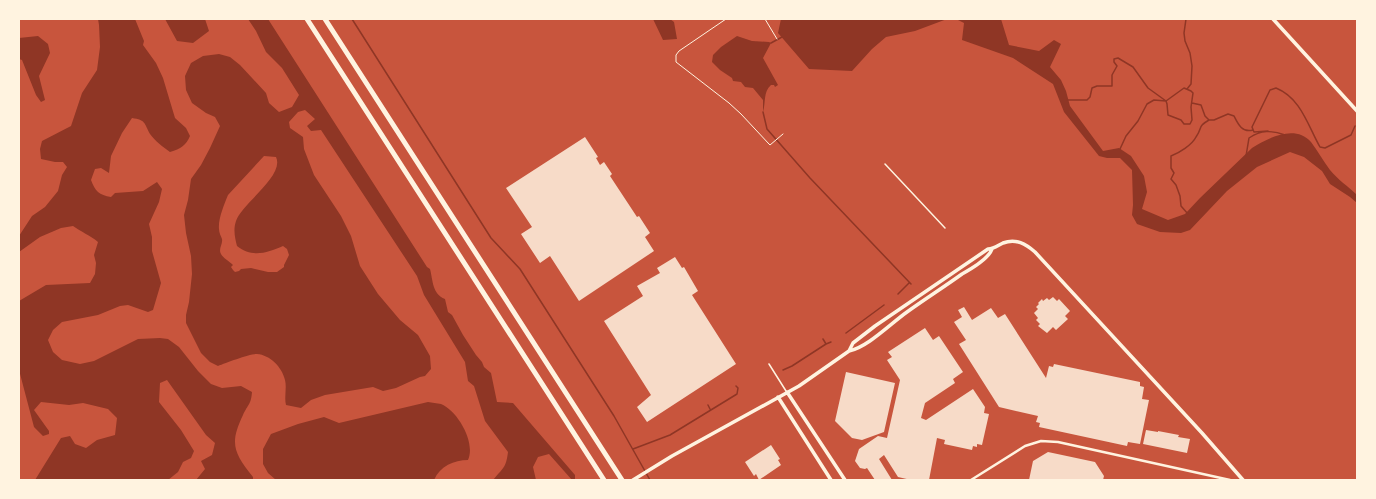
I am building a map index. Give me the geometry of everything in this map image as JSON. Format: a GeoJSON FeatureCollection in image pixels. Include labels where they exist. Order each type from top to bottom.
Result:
{"type":"FeatureCollection","features":[{"type":"Feature","properties":{"kind":"highway"},"geometry":{"type":"LineString","coordinates":[[308,19],[604,480]]}},
{"type":"Feature","properties":{"kind":"highway"},"geometry":{"type":"LineString","coordinates":[[325,19],[622,480]]}},
{"type":"Feature","properties":{"kind":"street"},"geometry":{"type":"LineString","coordinates":[[1273,19],[1357,111]]}},
{"type":"Feature","properties":{"kind":"street"},"geometry":{"type":"LineString","coordinates":[[849,351],[853,343],[901,308],[988,249],[992,249],[1003,243],[1018,241],[1028,245],[1032,249],[1177,405],[1243,480]]}},
{"type":"Feature","properties":{"kind":"street"},"geometry":{"type":"LineString","coordinates":[[633,480],[658,464],[788,392],[849,351],[856,349],[881,332],[906,312],[979,263],[991,254],[992,249]]}},
{"type":"Feature","properties":{"kind":"street"},"geometry":{"type":"LineString","coordinates":[[901,308],[906,312]]}},
{"type":"Feature","properties":{"kind":"street"},"geometry":{"type":"LineString","coordinates":[[788,392],[845,480]]}},
{"type":"Feature","properties":{"kind":"street"},"geometry":{"type":"LineString","coordinates":[[778,397],[830,480]]}},
{"type":"Feature","properties":{"kind":"street"},"geometry":{"type":"LineString","coordinates":[[971,480],[1021,448],[1041,441],[1058,442],[1230,480]]}},
{"type":"Feature","properties":{"kind":"lane"},"geometry":{"type":"LineString","coordinates":[[885,164],[945,228]]}},
{"type":"Feature","properties":{"kind":"lane"},"geometry":{"type":"LineString","coordinates":[[769,364],[788,392]]}},
{"type":"Feature","properties":{"kind":"path"},"geometry":{"type":"LineString","coordinates":[[726,19],[679,51],[676,55],[676,62],[729,103],[770,145],[783,134]]}},
{"type":"Feature","properties":{"kind":"path"},"geometry":{"type":"LineString","coordinates":[[765,19],[777,38]]}},
{"type":"Feature","properties":{"kind":"shaded area"},"geometry":{"type":"Polygon","coordinates":[[[98,19],[135,19],[144,41],[143,45],[156,63],[163,78],[175,118],[186,128],[190,136],[183,146],[170,152],[152,137],[142,121],[132,118],[122,133],[111,156],[109,173],[101,168],[95,169],[91,180],[98,192],[111,197],[115,193],[143,191],[157,182],[162,189],[159,202],[149,224],[152,237],[152,251],[161,283],[153,310],[148,312],[128,305],[120,306],[98,315],[62,322],[53,330],[48,340],[53,352],[62,360],[80,364],[94,361],[138,339],[168,339],[179,347],[198,371],[211,384],[222,388],[241,386],[252,392],[250,402],[239,425],[235,441],[241,461],[253,477],[253,480],[196,480],[205,469],[201,461],[212,455],[215,443],[206,435],[167,380],[160,383],[159,402],[181,430],[194,451],[191,458],[183,462],[178,472],[168,480],[35,480],[61,438],[70,436],[75,444],[86,448],[97,440],[115,435],[117,418],[108,409],[83,403],[69,405],[41,402],[34,410],[49,431],[49,434],[43,436],[34,427],[19,370],[19,301],[46,285],[90,283],[95,274],[96,263],[94,255],[98,242],[73,226],[61,228],[40,237],[19,252],[19,236],[32,216],[45,207],[58,191],[62,175],[67,167],[63,162],[41,159],[40,149],[42,141],[71,126],[82,93],[97,70],[100,47],[98,19]]]}},
{"type":"Feature","properties":{"kind":"shaded area"},"geometry":{"type":"Polygon","coordinates":[[[165,19],[205,19],[209,31],[193,43],[177,41],[165,19]]]}},
{"type":"Feature","properties":{"kind":"shaded area"},"geometry":{"type":"Polygon","coordinates":[[[248,19],[268,19],[427,267],[430,269],[435,290],[445,299],[448,312],[452,315],[484,367],[491,373],[497,402],[513,403],[575,475],[575,480],[572,480],[549,454],[538,457],[533,467],[536,480],[493,480],[505,465],[508,452],[485,421],[474,386],[468,381],[465,362],[424,295],[417,276],[321,130],[311,131],[307,126],[315,119],[305,110],[298,112],[289,122],[290,128],[303,137],[304,149],[314,175],[341,216],[351,236],[360,266],[378,294],[400,320],[418,335],[430,356],[431,369],[425,376],[396,388],[383,391],[373,387],[325,395],[311,400],[301,408],[286,405],[286,383],[278,366],[271,359],[262,355],[253,354],[218,366],[210,362],[201,353],[186,323],[192,274],[191,256],[184,215],[191,179],[201,165],[220,126],[215,117],[206,113],[192,103],[186,90],[185,76],[191,63],[203,56],[219,54],[230,57],[240,65],[266,93],[269,103],[279,112],[292,107],[299,95],[282,68],[266,52],[256,31],[248,19]],[[264,156],[228,195],[220,216],[219,232],[222,241],[220,252],[223,257],[233,265],[231,267],[235,272],[241,269],[251,268],[268,272],[277,272],[284,267],[289,255],[287,249],[283,246],[271,251],[260,253],[248,252],[237,246],[235,237],[236,221],[246,206],[269,181],[277,164],[276,157],[264,156]]]}},
{"type":"Feature","properties":{"kind":"shaded area"},"geometry":{"type":"Polygon","coordinates":[[[653,19],[670,19],[674,22],[677,39],[663,40],[653,19]]]}},
{"type":"Feature","properties":{"kind":"shaded area"},"geometry":{"type":"Polygon","coordinates":[[[781,19],[947,19],[915,31],[886,37],[872,49],[852,71],[809,69],[778,33],[781,19]]]}},
{"type":"Feature","properties":{"kind":"shaded area"},"geometry":{"type":"Polygon","coordinates":[[[956,19],[1001,19],[1009,45],[1039,51],[1054,40],[1061,44],[1050,67],[1061,80],[1070,106],[1103,151],[1119,148],[1131,156],[1144,176],[1147,192],[1142,209],[1168,220],[1185,214],[1252,148],[1273,137],[1290,133],[1305,137],[1311,142],[1333,174],[1357,195],[1357,203],[1330,184],[1322,171],[1304,157],[1290,152],[1257,167],[1227,191],[1190,230],[1181,233],[1160,232],[1137,224],[1132,215],[1132,170],[1120,158],[1107,158],[1099,156],[1064,112],[1053,84],[1013,58],[962,40],[964,23],[956,19]]]}},
{"type":"Feature","properties":{"kind":"shaded area"},"geometry":{"type":"Polygon","coordinates":[[[38,36],[48,44],[50,53],[39,76],[45,100],[41,102],[36,95],[22,60],[19,59],[19,38],[38,36]]]}},
{"type":"Feature","properties":{"kind":"shaded area"},"geometry":{"type":"Polygon","coordinates":[[[737,36],[752,41],[771,43],[763,58],[778,85],[775,87],[774,85],[771,85],[768,88],[763,112],[763,100],[753,88],[745,87],[741,82],[733,81],[732,78],[720,70],[712,62],[713,55],[721,47],[737,36]]]}},
{"type":"Feature","properties":{"kind":"shaded area"},"geometry":{"type":"Polygon","coordinates":[[[428,402],[441,404],[454,413],[464,428],[470,445],[468,460],[458,461],[448,465],[440,471],[434,480],[276,480],[268,473],[263,464],[263,449],[271,434],[298,424],[324,417],[339,423],[428,402]]]}},
{"type":"Feature","properties":{"kind":"building"},"geometry":{"type":"Polygon","coordinates":[[[585,137],[598,157],[596,158],[600,165],[604,162],[612,174],[610,176],[637,217],[639,216],[650,233],[645,237],[654,251],[579,301],[550,256],[540,263],[521,234],[532,227],[506,188],[585,137]]]}},
{"type":"Feature","properties":{"kind":"building"},"geometry":{"type":"Polygon","coordinates":[[[675,257],[682,268],[684,267],[698,291],[692,295],[736,364],[647,422],[637,407],[651,395],[604,321],[643,296],[637,286],[660,273],[657,268],[675,257]]]}},
{"type":"Feature","properties":{"kind":"building"},"geometry":{"type":"Polygon","coordinates":[[[1053,297],[1057,301],[1059,299],[1070,311],[1065,316],[1068,319],[1056,330],[1053,327],[1047,333],[1038,326],[1040,324],[1036,320],[1038,318],[1034,313],[1038,309],[1036,307],[1039,304],[1038,303],[1042,299],[1043,301],[1047,298],[1049,300],[1053,297]]]}},
{"type":"Feature","properties":{"kind":"building"},"geometry":{"type":"Polygon","coordinates":[[[964,307],[972,320],[991,308],[998,318],[1005,314],[1046,378],[1049,366],[1053,367],[1054,364],[1140,382],[1140,386],[1144,387],[1142,399],[1149,400],[1140,444],[1128,442],[1127,446],[1039,427],[1040,423],[1036,422],[1038,416],[999,407],[959,344],[966,340],[954,322],[962,317],[958,310],[964,307]]]}},
{"type":"Feature","properties":{"kind":"building"},"geometry":{"type":"Polygon","coordinates":[[[925,328],[933,340],[939,336],[963,372],[953,379],[955,383],[925,403],[921,418],[926,420],[973,389],[985,407],[984,413],[989,414],[982,445],[977,444],[977,447],[973,446],[972,450],[944,444],[945,440],[937,438],[929,480],[911,480],[898,477],[884,455],[879,459],[892,480],[875,480],[867,468],[860,468],[855,461],[859,449],[878,436],[887,438],[900,380],[887,360],[892,357],[888,352],[925,328]]]}},
{"type":"Feature","properties":{"kind":"building"},"geometry":{"type":"Polygon","coordinates":[[[846,372],[895,383],[884,432],[862,440],[852,438],[835,421],[846,372]]]}},
{"type":"Feature","properties":{"kind":"building"},"geometry":{"type":"Polygon","coordinates":[[[1146,430],[1179,435],[1178,437],[1190,439],[1187,453],[1143,444],[1146,430]]]}},
{"type":"Feature","properties":{"kind":"building"},"geometry":{"type":"Polygon","coordinates":[[[771,445],[780,459],[778,460],[781,465],[759,480],[756,474],[754,476],[745,462],[771,445]]]}},
{"type":"Feature","properties":{"kind":"building"},"geometry":{"type":"Polygon","coordinates":[[[1048,452],[1095,462],[1104,476],[1103,480],[1029,480],[1033,461],[1048,452]]]}},
{"type":"Feature","properties":{"kind":"waterway"},"geometry":{"type":"LineString","coordinates":[[352,19],[491,238],[520,269],[614,416],[650,480]]}},
{"type":"Feature","properties":{"kind":"waterway"},"geometry":{"type":"LineString","coordinates":[[1186,19],[1184,33],[1185,41],[1190,53],[1192,66],[1191,84],[1187,89]]}},
{"type":"Feature","properties":{"kind":"waterway"},"geometry":{"type":"LineString","coordinates":[[771,43],[782,37]]}},
{"type":"Feature","properties":{"kind":"waterway"},"geometry":{"type":"LineString","coordinates":[[1067,100],[1087,100],[1090,97],[1092,88],[1097,86],[1112,86],[1112,75],[1117,66],[1114,59],[1118,58],[1133,67],[1148,88],[1166,101],[1168,115],[1181,120],[1184,124],[1190,124],[1192,120],[1191,107],[1193,93],[1184,88],[1166,101],[1154,100],[1147,104],[1138,121],[1126,136],[1120,149]]}},
{"type":"Feature","properties":{"kind":"waterway"},"geometry":{"type":"LineString","coordinates":[[1268,131],[1254,132],[1252,127],[1270,90],[1276,88],[1292,98],[1298,106],[1320,147],[1325,148],[1351,135],[1355,126]]}},
{"type":"Feature","properties":{"kind":"waterway"},"geometry":{"type":"LineString","coordinates":[[1188,214],[1181,206],[1180,196],[1176,185],[1171,179],[1174,173],[1171,168],[1171,156],[1192,143],[1201,126],[1209,120],[1205,116],[1201,105],[1192,103]]}},
{"type":"Feature","properties":{"kind":"waterway"},"geometry":{"type":"LineString","coordinates":[[763,112],[767,129],[810,178],[911,284]]}},
{"type":"Feature","properties":{"kind":"waterway"},"geometry":{"type":"LineString","coordinates":[[1209,120],[1214,120],[1228,114],[1234,116],[1243,129],[1249,131],[1253,130]]}},
{"type":"Feature","properties":{"kind":"waterway"},"geometry":{"type":"LineString","coordinates":[[1246,156],[1249,138],[1253,135],[1262,132],[1276,132],[1285,135]]}},
{"type":"Feature","properties":{"kind":"waterway"},"geometry":{"type":"LineString","coordinates":[[898,294],[909,283]]}},
{"type":"Feature","properties":{"kind":"waterway"},"geometry":{"type":"LineString","coordinates":[[846,333],[884,305]]}},
{"type":"Feature","properties":{"kind":"waterway"},"geometry":{"type":"LineString","coordinates":[[823,339],[826,344]]}},
{"type":"Feature","properties":{"kind":"waterway"},"geometry":{"type":"LineString","coordinates":[[783,370],[831,342]]}},
{"type":"Feature","properties":{"kind":"waterway"},"geometry":{"type":"LineString","coordinates":[[633,449],[670,435],[737,394],[738,388],[736,386]]}},
{"type":"Feature","properties":{"kind":"waterway"},"geometry":{"type":"LineString","coordinates":[[708,405],[710,409]]}}]}
